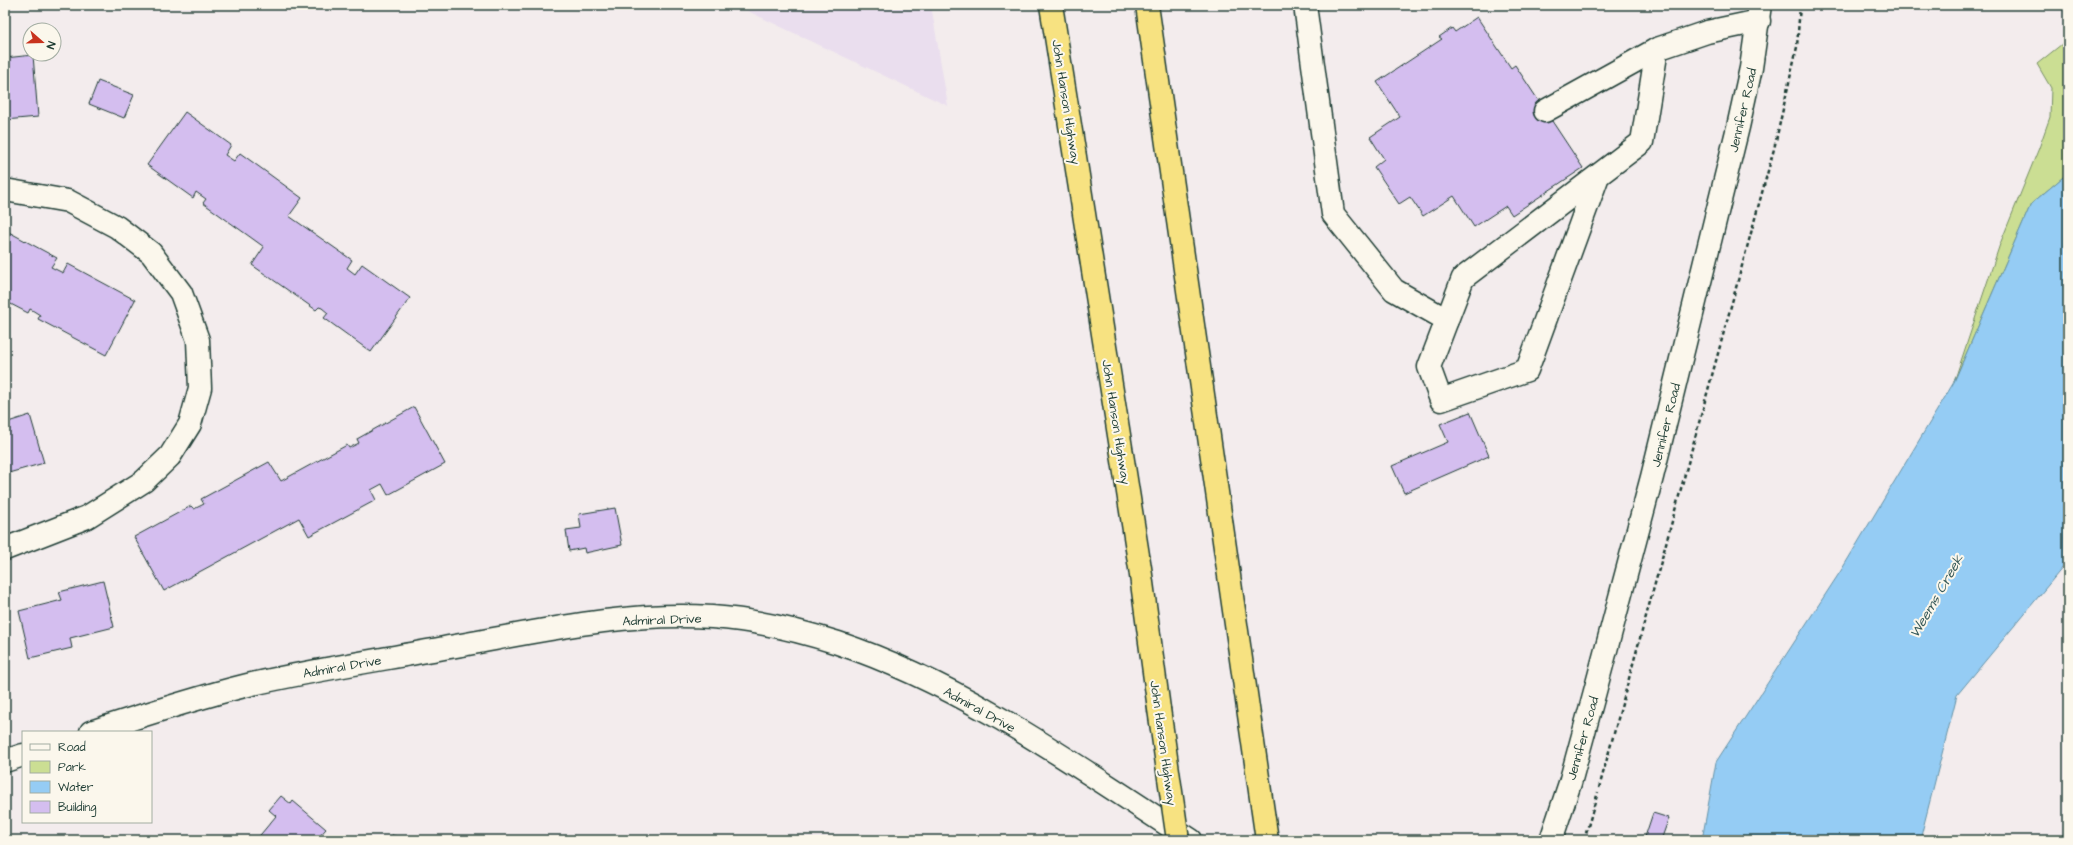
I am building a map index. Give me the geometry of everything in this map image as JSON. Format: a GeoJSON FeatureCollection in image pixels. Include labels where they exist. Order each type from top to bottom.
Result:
{"type":"FeatureCollection","features":[{"type":"Feature","properties":{"kind":"highway","name":"John Hanson Highway"},"geometry":{"type":"LineString","coordinates":[[1051,5],[1140,568],[1178,840]]}},
{"type":"Feature","properties":{"kind":"highway"},"geometry":{"type":"LineString","coordinates":[[1147,5],[1267,840]]}},
{"type":"Feature","properties":{"kind":"street"},"geometry":{"type":"LineString","coordinates":[[1305,5],[1333,214],[1394,290],[1447,320]]}},
{"type":"Feature","properties":{"kind":"street"},"geometry":{"type":"LineString","coordinates":[[1545,110],[1657,49],[1759,13]]}},
{"type":"Feature","properties":{"kind":"street","name":"Jennifer Road"},"geometry":{"type":"LineString","coordinates":[[1551,840],[1570,783],[1652,477],[1738,127],[1751,68],[1759,13]]}},
{"type":"Feature","properties":{"kind":"street"},"geometry":{"type":"LineString","coordinates":[[1598,176],[1527,370],[1441,400],[1429,367],[1463,278],[1642,142],[1657,49]]}},
{"type":"Feature","properties":{"kind":"street"},"geometry":{"type":"LineString","coordinates":[[5,190],[68,201],[117,227],[151,253],[181,292],[198,340],[200,388],[190,424],[170,456],[144,481],[87,517],[5,549]]}},
{"type":"Feature","properties":{"kind":"street","name":"Admiral Drive"},"geometry":{"type":"LineString","coordinates":[[94,731],[170,705],[315,670],[580,625],[667,617],[712,617],[752,622],[836,643],[917,674],[1008,723],[1191,840]]}},
{"type":"Feature","properties":{"kind":"street"},"geometry":{"type":"LineString","coordinates":[[5,761],[22,755]]}},
{"type":"Feature","properties":{"kind":"path"},"geometry":{"type":"LineString","coordinates":[[1584,840],[1613,741],[1774,149],[1797,47],[1800,5]]}},
{"type":"Feature","properties":{"kind":"shaded area"},"geometry":{"type":"Polygon","coordinates":[[[735,5],[931,5],[948,106],[735,5]]]}},
{"type":"Feature","properties":{"kind":"green space"},"geometry":{"type":"Polygon","coordinates":[[[2068,33],[2068,173],[2031,204],[1954,382],[2000,244],[2050,117],[2051,88],[2037,64],[2062,44],[2068,33]]]}},
{"type":"Feature","properties":{"kind":"water","name":"Weems Creek"},"geometry":{"type":"Polygon","coordinates":[[[2068,173],[2068,561],[1957,695],[1920,840],[1702,840],[1716,762],[1842,569],[1954,382],[2031,204],[2068,173]]]}},
{"type":"Feature","properties":{"kind":"building"},"geometry":{"type":"Polygon","coordinates":[[[1477,17],[1511,68],[1515,65],[1583,168],[1512,215],[1506,206],[1474,227],[1454,196],[1423,216],[1410,197],[1399,204],[1374,167],[1384,159],[1370,137],[1400,117],[1377,82],[1442,39],[1439,37],[1452,28],[1455,32],[1477,17]]]}},
{"type":"Feature","properties":{"kind":"building"},"geometry":{"type":"Polygon","coordinates":[[[22,56],[22,62],[34,62],[38,117],[5,120],[5,58],[22,56]]]}},
{"type":"Feature","properties":{"kind":"building"},"geometry":{"type":"Polygon","coordinates":[[[98,81],[134,95],[124,118],[89,104],[98,81]]]}},
{"type":"Feature","properties":{"kind":"building"},"geometry":{"type":"Polygon","coordinates":[[[185,112],[231,145],[225,155],[234,161],[240,153],[302,198],[289,216],[352,260],[347,268],[355,274],[362,264],[410,298],[371,352],[324,318],[328,313],[322,308],[319,307],[316,310],[252,265],[264,247],[203,203],[206,199],[196,192],[193,198],[147,165],[185,112]]]}},
{"type":"Feature","properties":{"kind":"building"},"geometry":{"type":"Polygon","coordinates":[[[5,230],[57,258],[51,267],[63,273],[68,264],[135,300],[106,355],[38,319],[40,315],[32,310],[30,309],[28,313],[5,301],[5,230]]]}},
{"type":"Feature","properties":{"kind":"building"},"geometry":{"type":"Polygon","coordinates":[[[414,407],[445,464],[388,495],[382,484],[371,490],[376,500],[309,536],[299,518],[164,591],[134,537],[191,506],[194,509],[204,504],[201,499],[269,462],[281,481],[347,445],[349,448],[359,443],[357,439],[414,407]]]}},
{"type":"Feature","properties":{"kind":"building"},"geometry":{"type":"Polygon","coordinates":[[[1470,412],[1489,456],[1404,493],[1392,466],[1448,442],[1440,424],[1470,412]]]}},
{"type":"Feature","properties":{"kind":"building"},"geometry":{"type":"Polygon","coordinates":[[[30,415],[44,463],[5,474],[5,423],[30,415]]]}},
{"type":"Feature","properties":{"kind":"building"},"geometry":{"type":"Polygon","coordinates":[[[615,508],[622,545],[585,553],[584,548],[569,551],[566,530],[581,528],[579,514],[615,508]]]}},
{"type":"Feature","properties":{"kind":"building"},"geometry":{"type":"Polygon","coordinates":[[[103,581],[114,627],[70,638],[72,648],[30,658],[19,611],[62,600],[59,592],[103,581]]]}},
{"type":"Feature","properties":{"kind":"building"},"geometry":{"type":"Polygon","coordinates":[[[281,796],[291,804],[293,801],[326,829],[316,840],[256,840],[276,816],[269,810],[281,796]]]}},
{"type":"Feature","properties":{"kind":"building"},"geometry":{"type":"Polygon","coordinates":[[[1653,813],[1669,818],[1661,840],[1645,837],[1653,813]]]}},
{"type":"Feature","properties":{"kind":"building"},"geometry":{"type":"Polygon","coordinates":[[[392,835],[406,840],[390,840],[392,835]]]}}]}
